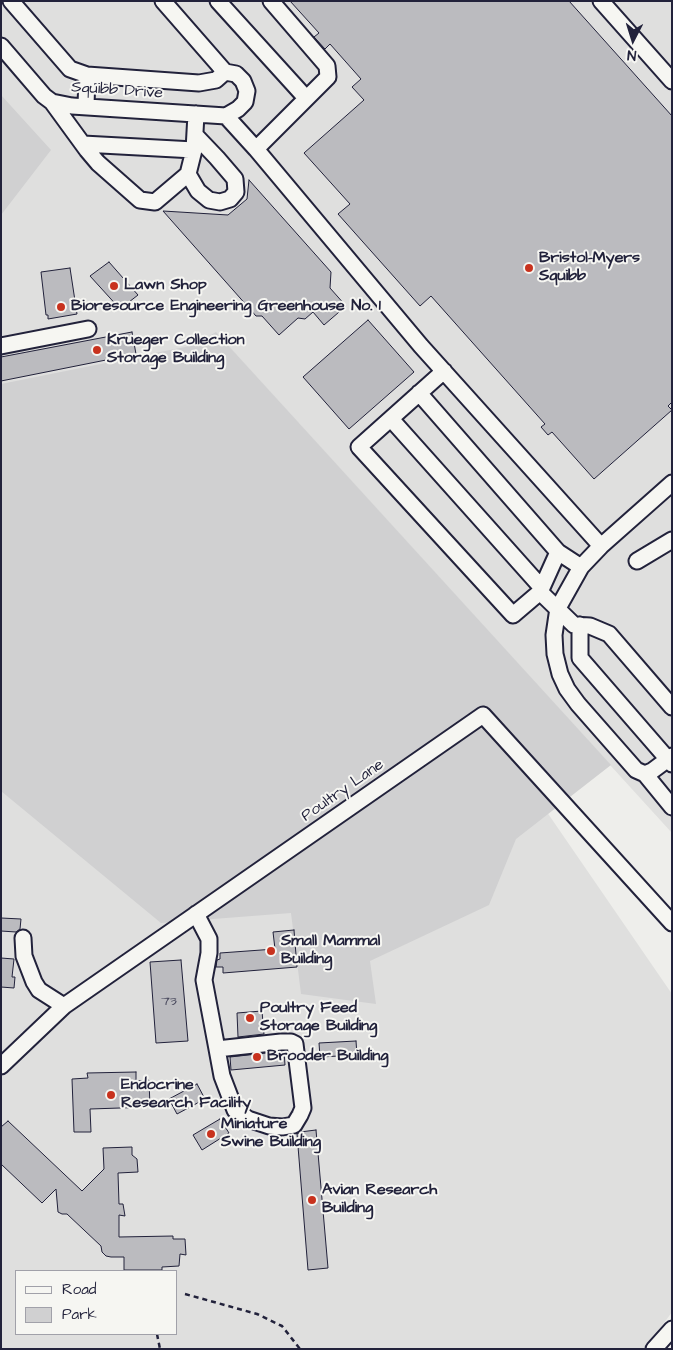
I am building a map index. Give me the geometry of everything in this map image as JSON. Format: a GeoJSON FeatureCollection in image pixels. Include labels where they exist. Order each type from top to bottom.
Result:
{"type":"FeatureCollection","features":[{"type":"Feature","properties":{"kind":"street"},"geometry":{"type":"LineString","coordinates":[[11,1],[70,69],[87,75],[199,83],[216,80],[225,72]]}},
{"type":"Feature","properties":{"kind":"street"},"geometry":{"type":"LineString","coordinates":[[163,1],[225,72],[236,74],[243,81],[247,91],[244,102],[238,109],[226,116],[256,149],[421,346],[602,546]]}},
{"type":"Feature","properties":{"kind":"street"},"geometry":{"type":"LineString","coordinates":[[218,1],[306,98]]}},
{"type":"Feature","properties":{"kind":"street"},"geometry":{"type":"LineString","coordinates":[[256,149],[328,77],[327,66],[271,1]]}},
{"type":"Feature","properties":{"kind":"street"},"geometry":{"type":"LineString","coordinates":[[601,1],[672,81]]}},
{"type":"Feature","properties":{"kind":"street","name":"Squibb Drive"},"geometry":{"type":"LineString","coordinates":[[1,46],[44,96],[52,102],[64,105],[226,116]]}},
{"type":"Feature","properties":{"kind":"street"},"geometry":{"type":"LineString","coordinates":[[86,106],[87,75]]}},
{"type":"Feature","properties":{"kind":"street"},"geometry":{"type":"LineString","coordinates":[[52,102],[98,163],[140,200],[155,202],[188,174],[195,143],[196,114]]}},
{"type":"Feature","properties":{"kind":"street"},"geometry":{"type":"LineString","coordinates":[[83,144],[195,143],[217,158],[235,179],[236,192],[230,199],[220,202],[209,200],[198,191],[188,174]]}},
{"type":"Feature","properties":{"kind":"street"},"geometry":{"type":"LineString","coordinates":[[1,346],[88,330]]}},
{"type":"Feature","properties":{"kind":"street"},"geometry":{"type":"LineString","coordinates":[[444,371],[359,447],[513,615],[541,590],[558,552]]}},
{"type":"Feature","properties":{"kind":"street"},"geometry":{"type":"LineString","coordinates":[[419,394],[558,552],[581,567]]}},
{"type":"Feature","properties":{"kind":"street"},"geometry":{"type":"LineString","coordinates":[[391,419],[574,625],[590,626],[609,634],[672,707]]}},
{"type":"Feature","properties":{"kind":"street"},"geometry":{"type":"LineString","coordinates":[[670,487],[602,546],[581,567],[558,608],[554,635],[555,654],[560,674],[567,689],[636,770],[645,774],[672,806]]}},
{"type":"Feature","properties":{"kind":"street"},"geometry":{"type":"LineString","coordinates":[[637,561],[672,540]]}},
{"type":"Feature","properties":{"kind":"street"},"geometry":{"type":"LineString","coordinates":[[580,625],[580,658],[670,760],[645,774]]}},
{"type":"Feature","properties":{"kind":"street","name":"Poultry Lane"},"geometry":{"type":"LineString","coordinates":[[1,1066],[64,1006],[483,715],[672,923]]}},
{"type":"Feature","properties":{"kind":"street"},"geometry":{"type":"LineString","coordinates":[[196,914],[209,940],[209,953],[204,980],[222,1076],[235,1110],[248,1119],[269,1126],[282,1127],[294,1124],[303,1108],[295,1044],[282,1042],[217,1049]]}},
{"type":"Feature","properties":{"kind":"street"},"geometry":{"type":"LineString","coordinates":[[23,938],[24,956],[34,982],[39,990],[64,1006]]}},
{"type":"Feature","properties":{"kind":"street"},"geometry":{"type":"LineString","coordinates":[[654,1349],[672,1329]]}},
{"type":"Feature","properties":{"kind":"path"},"geometry":{"type":"LineString","coordinates":[[184,1294],[257,1314],[282,1326],[300,1349]]}},
{"type":"Feature","properties":{"kind":"path"},"geometry":{"type":"LineString","coordinates":[[157,1335],[160,1349]]}},
{"type":"Feature","properties":{"kind":"shaded area"},"geometry":{"type":"Polygon","coordinates":[[[1,1],[672,1],[672,833],[221,338],[672,994],[672,1312],[645,1349],[1,1349],[1,1]]]}},
{"type":"Feature","properties":{"kind":"green space"},"geometry":{"type":"Polygon","coordinates":[[[1,95],[51,150],[1,215],[1,95]]]}},
{"type":"Feature","properties":{"kind":"green space"},"geometry":{"type":"Polygon","coordinates":[[[216,332],[611,765],[516,839],[489,905],[370,961],[376,1004],[301,994],[291,913],[161,923],[1,791],[1,384],[195,345],[216,332]]]}},
{"type":"Feature","properties":{"kind":"building","name":"Bristol-Myers Squibb"},"geometry":{"type":"Polygon","coordinates":[[[290,1],[569,1],[672,116],[672,402],[668,406],[672,410],[594,479],[552,432],[548,435],[541,427],[545,424],[431,296],[420,306],[338,214],[350,204],[304,153],[364,100],[352,87],[361,79],[330,44],[325,49],[314,37],[319,33],[290,1]]]}},
{"type":"Feature","properties":{"kind":"building"},"geometry":{"type":"Polygon","coordinates":[[[249,180],[331,272],[330,288],[346,306],[324,325],[313,312],[305,319],[298,318],[279,335],[262,316],[256,316],[163,211],[228,215],[247,199],[249,180]]]}},
{"type":"Feature","properties":{"kind":"building","name":"Lawn Shop"},"geometry":{"type":"Polygon","coordinates":[[[109,262],[138,295],[120,309],[90,276],[109,262]]]}},
{"type":"Feature","properties":{"kind":"building"},"geometry":{"type":"Polygon","coordinates":[[[70,268],[77,314],[48,319],[41,272],[70,268]]]}},
{"type":"Feature","properties":{"kind":"building"},"geometry":{"type":"Polygon","coordinates":[[[368,320],[414,372],[349,429],[303,377],[368,320]]]}},
{"type":"Feature","properties":{"kind":"building"},"geometry":{"type":"Polygon","coordinates":[[[132,332],[136,354],[1,381],[1,357],[132,332]]]}},
{"type":"Feature","properties":{"kind":"building"},"geometry":{"type":"Polygon","coordinates":[[[1,918],[21,919],[20,929],[16,932],[1,931],[1,918]]]}},
{"type":"Feature","properties":{"kind":"building","name":"Small Mammal Building"},"geometry":{"type":"Polygon","coordinates":[[[294,930],[297,967],[223,973],[223,967],[216,967],[217,960],[220,959],[220,953],[275,949],[273,932],[294,930]]]}},
{"type":"Feature","properties":{"kind":"building"},"geometry":{"type":"Polygon","coordinates":[[[1,958],[14,959],[12,977],[15,977],[14,988],[1,987],[1,958]]]}},
{"type":"Feature","properties":{"kind":"building"},"geometry":{"type":"Polygon","coordinates":[[[181,960],[188,1041],[156,1043],[150,962],[181,960]]]}},
{"type":"Feature","properties":{"kind":"building","name":"Poultry Feed Storage Building"},"geometry":{"type":"Polygon","coordinates":[[[262,1011],[264,1034],[238,1037],[237,1013],[262,1011]]]}},
{"type":"Feature","properties":{"kind":"building"},"geometry":{"type":"Polygon","coordinates":[[[356,1041],[357,1055],[320,1057],[319,1043],[356,1041]]]}},
{"type":"Feature","properties":{"kind":"building","name":"Brooder Building"},"geometry":{"type":"Polygon","coordinates":[[[284,1051],[285,1065],[231,1070],[230,1057],[284,1051]]]}},
{"type":"Feature","properties":{"kind":"building","name":"Endocrine Research Facility"},"geometry":{"type":"Polygon","coordinates":[[[136,1072],[136,1081],[149,1080],[150,1107],[90,1109],[91,1132],[74,1132],[72,1079],[88,1078],[87,1073],[136,1072]]]}},
{"type":"Feature","properties":{"kind":"building"},"geometry":{"type":"Polygon","coordinates":[[[197,1084],[205,1099],[177,1114],[169,1099],[197,1084]]]}},
{"type":"Feature","properties":{"kind":"building","name":"Miniature Swine Building"},"geometry":{"type":"Polygon","coordinates":[[[220,1119],[229,1133],[202,1150],[193,1135],[220,1119]]]}},
{"type":"Feature","properties":{"kind":"building"},"geometry":{"type":"Polygon","coordinates":[[[8,1121],[82,1191],[104,1169],[103,1148],[132,1147],[132,1155],[137,1159],[138,1172],[118,1173],[119,1204],[123,1204],[125,1216],[119,1215],[119,1237],[173,1236],[173,1239],[185,1239],[186,1255],[180,1254],[179,1266],[162,1267],[162,1270],[124,1270],[124,1257],[106,1256],[102,1252],[101,1246],[67,1214],[58,1212],[56,1189],[42,1203],[1,1164],[1,1127],[8,1121]]]}},
{"type":"Feature","properties":{"kind":"building","name":"Avian Research Building"},"geometry":{"type":"Polygon","coordinates":[[[316,1130],[328,1268],[308,1270],[297,1134],[316,1130]]]}},
{"type":"Feature","properties":{"kind":"place","name":"Bristol-Myers Squibb"},"geometry":{"type":"Point","coordinates":[529,268]}},
{"type":"Feature","properties":{"kind":"place","name":"Lawn Shop"},"geometry":{"type":"Point","coordinates":[114,286]}},
{"type":"Feature","properties":{"kind":"place","name":"Bioresource Engineering Greenhouse No. 1"},"geometry":{"type":"Point","coordinates":[61,307]}},
{"type":"Feature","properties":{"kind":"place","name":"Krueger Collection Storage Building"},"geometry":{"type":"Point","coordinates":[97,350]}},
{"type":"Feature","properties":{"kind":"place","name":"Small Mammal Building"},"geometry":{"type":"Point","coordinates":[271,951]}},
{"type":"Feature","properties":{"kind":"place","name":"Poultry Feed Storage Building"},"geometry":{"type":"Point","coordinates":[250,1018]}},
{"type":"Feature","properties":{"kind":"place","name":"Brooder Building"},"geometry":{"type":"Point","coordinates":[257,1057]}},
{"type":"Feature","properties":{"kind":"place","name":"Endocrine Research Facility"},"geometry":{"type":"Point","coordinates":[111,1095]}},
{"type":"Feature","properties":{"kind":"place","name":"Miniature Swine Building"},"geometry":{"type":"Point","coordinates":[211,1134]}},
{"type":"Feature","properties":{"kind":"place","name":"Avian Research Building"},"geometry":{"type":"Point","coordinates":[312,1200]}}]}
